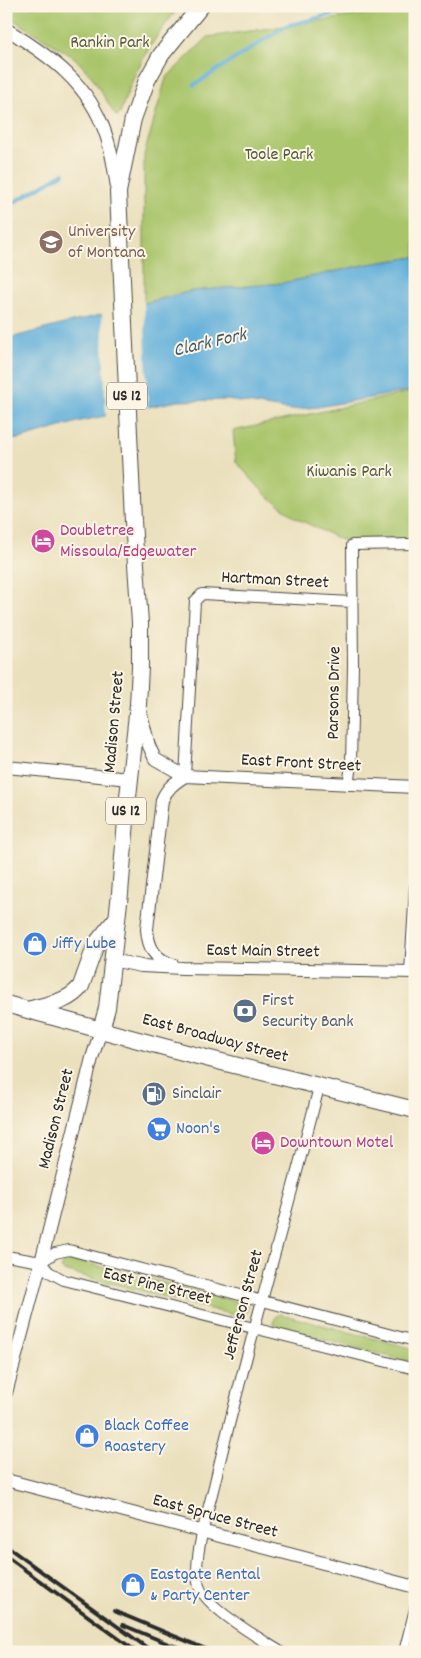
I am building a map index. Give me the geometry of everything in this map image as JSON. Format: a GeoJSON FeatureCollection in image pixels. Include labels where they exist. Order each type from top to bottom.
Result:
{"type":"FeatureCollection","features":[{"type":"Feature","properties":{"kind":"main road","name":"US 12"},"geometry":{"type":"LineString","coordinates":[[118,192],[133,119],[147,80],[161,55],[201,6]]}},
{"type":"Feature","properties":{"kind":"main road"},"geometry":{"type":"LineString","coordinates":[[161,55],[188,31],[211,6]]}},
{"type":"Feature","properties":{"kind":"main road","name":"Madison Street"},"geometry":{"type":"LineString","coordinates":[[101,1030],[107,1008],[118,917],[138,705],[140,623],[133,521],[118,192]]}},
{"type":"Feature","properties":{"kind":"main road"},"geometry":{"type":"LineString","coordinates":[[28,1010],[66,1000],[77,991],[81,986],[96,944],[118,917]]}},
{"type":"Feature","properties":{"kind":"main road","name":"East Broadway Street"},"geometry":{"type":"LineString","coordinates":[[6,1004],[320,1087],[415,1110]]}},
{"type":"Feature","properties":{"kind":"street","name":"US 12"},"geometry":{"type":"LineString","coordinates":[[6,29],[39,50],[78,83],[99,118],[106,135],[118,192]]}},
{"type":"Feature","properties":{"kind":"street","name":"Hartman Street"},"geometry":{"type":"LineString","coordinates":[[185,776],[195,601],[202,594],[352,602],[352,546],[415,544]]}},
{"type":"Feature","properties":{"kind":"street","name":"Parsons Drive"},"geometry":{"type":"LineString","coordinates":[[348,785],[351,755],[353,666],[352,602]]}},
{"type":"Feature","properties":{"kind":"street"},"geometry":{"type":"LineString","coordinates":[[138,705],[149,746],[155,759],[185,776],[171,785],[165,792],[162,800],[147,928],[149,945],[153,953],[165,962],[182,968]]}},
{"type":"Feature","properties":{"kind":"street"},"geometry":{"type":"LineString","coordinates":[[6,768],[130,779]]}},
{"type":"Feature","properties":{"kind":"street","name":"East Front Street"},"geometry":{"type":"LineString","coordinates":[[185,776],[415,787]]}},
{"type":"Feature","properties":{"kind":"street"},"geometry":{"type":"LineString","coordinates":[[412,972],[415,887]]}},
{"type":"Feature","properties":{"kind":"street","name":"East Main Street"},"geometry":{"type":"LineString","coordinates":[[112,960],[141,966],[182,968],[412,972]]}},
{"type":"Feature","properties":{"kind":"street","name":"Madison Street"},"geometry":{"type":"LineString","coordinates":[[6,1393],[101,1030]]}},
{"type":"Feature","properties":{"kind":"street","name":"Jefferson Street"},"geometry":{"type":"LineString","coordinates":[[281,1652],[210,1602],[202,1592],[198,1582],[197,1571],[203,1533],[228,1428],[320,1087]]}},
{"type":"Feature","properties":{"kind":"street","name":"East Pine Street"},"geometry":{"type":"LineString","coordinates":[[415,1341],[69,1250],[55,1253],[41,1262],[49,1272],[64,1280],[415,1369]]}},
{"type":"Feature","properties":{"kind":"street"},"geometry":{"type":"LineString","coordinates":[[6,1256],[41,1262]]}},
{"type":"Feature","properties":{"kind":"street","name":"East Spruce Street"},"geometry":{"type":"LineString","coordinates":[[6,1480],[415,1587]]}},
{"type":"Feature","properties":{"kind":"street"},"geometry":{"type":"LineString","coordinates":[[404,1652],[415,1609]]}},
{"type":"Feature","properties":{"kind":"green space","name":"Rankin Park"},"geometry":{"type":"Polygon","coordinates":[[[6,6],[180,6],[144,57],[131,83],[120,114],[116,116],[92,77],[75,58],[6,15],[6,6]]]}},
{"type":"Feature","properties":{"kind":"green space","name":"Toole Park"},"geometry":{"type":"Polygon","coordinates":[[[415,7],[415,257],[369,264],[283,283],[192,291],[144,303],[144,155],[166,78],[208,37],[415,7]]]}},
{"type":"Feature","properties":{"kind":"green space","name":"Kiwanis Park"},"geometry":{"type":"Polygon","coordinates":[[[415,391],[415,544],[352,545],[296,518],[265,494],[236,462],[233,431],[415,391]]]}},
{"type":"Feature","properties":{"kind":"green space"},"geometry":{"type":"Polygon","coordinates":[[[68,1258],[246,1304],[248,1307],[244,1317],[241,1317],[64,1271],[61,1269],[63,1261],[68,1258]]]}},
{"type":"Feature","properties":{"kind":"green space"},"geometry":{"type":"Polygon","coordinates":[[[280,1314],[415,1349],[415,1363],[275,1327],[273,1323],[276,1316],[280,1314]]]}},
{"type":"Feature","properties":{"kind":"water","name":"Clark Fork"},"geometry":{"type":"Polygon","coordinates":[[[415,257],[415,390],[290,410],[227,400],[177,401],[81,421],[6,441],[6,339],[192,291],[283,283],[369,264],[415,257]]]}},
{"type":"Feature","properties":{"kind":"pier"},"geometry":{"type":"Polygon","coordinates":[[[144,300],[148,410],[106,418],[102,311],[144,300]]]}},
{"type":"Feature","properties":{"kind":"waterway"},"geometry":{"type":"LineString","coordinates":[[194,85],[286,26],[365,6]]}},
{"type":"Feature","properties":{"kind":"waterway"},"geometry":{"type":"LineString","coordinates":[[6,207],[64,173]]}},
{"type":"Feature","properties":{"kind":"railway"},"geometry":{"type":"LineString","coordinates":[[6,1546],[153,1652]]}},
{"type":"Feature","properties":{"kind":"railway"},"geometry":{"type":"LineString","coordinates":[[6,1556],[137,1652]]}},
{"type":"Feature","properties":{"kind":"railway"},"geometry":{"type":"LineString","coordinates":[[114,1611],[213,1652]]}},
{"type":"Feature","properties":{"kind":"railway"},"geometry":{"type":"LineString","coordinates":[[123,1625],[193,1652]]}},
{"type":"Feature","properties":{"kind":"place","name":"University of Montana"},"geometry":{"type":"Point","coordinates":[51,242]}},
{"type":"Feature","properties":{"kind":"place","name":"Doubletree Missoula/Edgewater"},"geometry":{"type":"Point","coordinates":[43,541]}},
{"type":"Feature","properties":{"kind":"place","name":"Jiffy Lube"},"geometry":{"type":"Point","coordinates":[35,944]}},
{"type":"Feature","properties":{"kind":"place","name":"First Security Bank"},"geometry":{"type":"Point","coordinates":[245,1011]}},
{"type":"Feature","properties":{"kind":"place","name":"Sinclair"},"geometry":{"type":"Point","coordinates":[154,1094]}},
{"type":"Feature","properties":{"kind":"place","name":"Noon's"},"geometry":{"type":"Point","coordinates":[159,1129]}},
{"type":"Feature","properties":{"kind":"place","name":"Downtown Motel"},"geometry":{"type":"Point","coordinates":[263,1143]}},
{"type":"Feature","properties":{"kind":"place","name":"Black Coffee Roastery"},"geometry":{"type":"Point","coordinates":[87,1436]}},
{"type":"Feature","properties":{"kind":"place","name":"Eastgate Rental & Party Center"},"geometry":{"type":"Point","coordinates":[133,1585]}}]}
